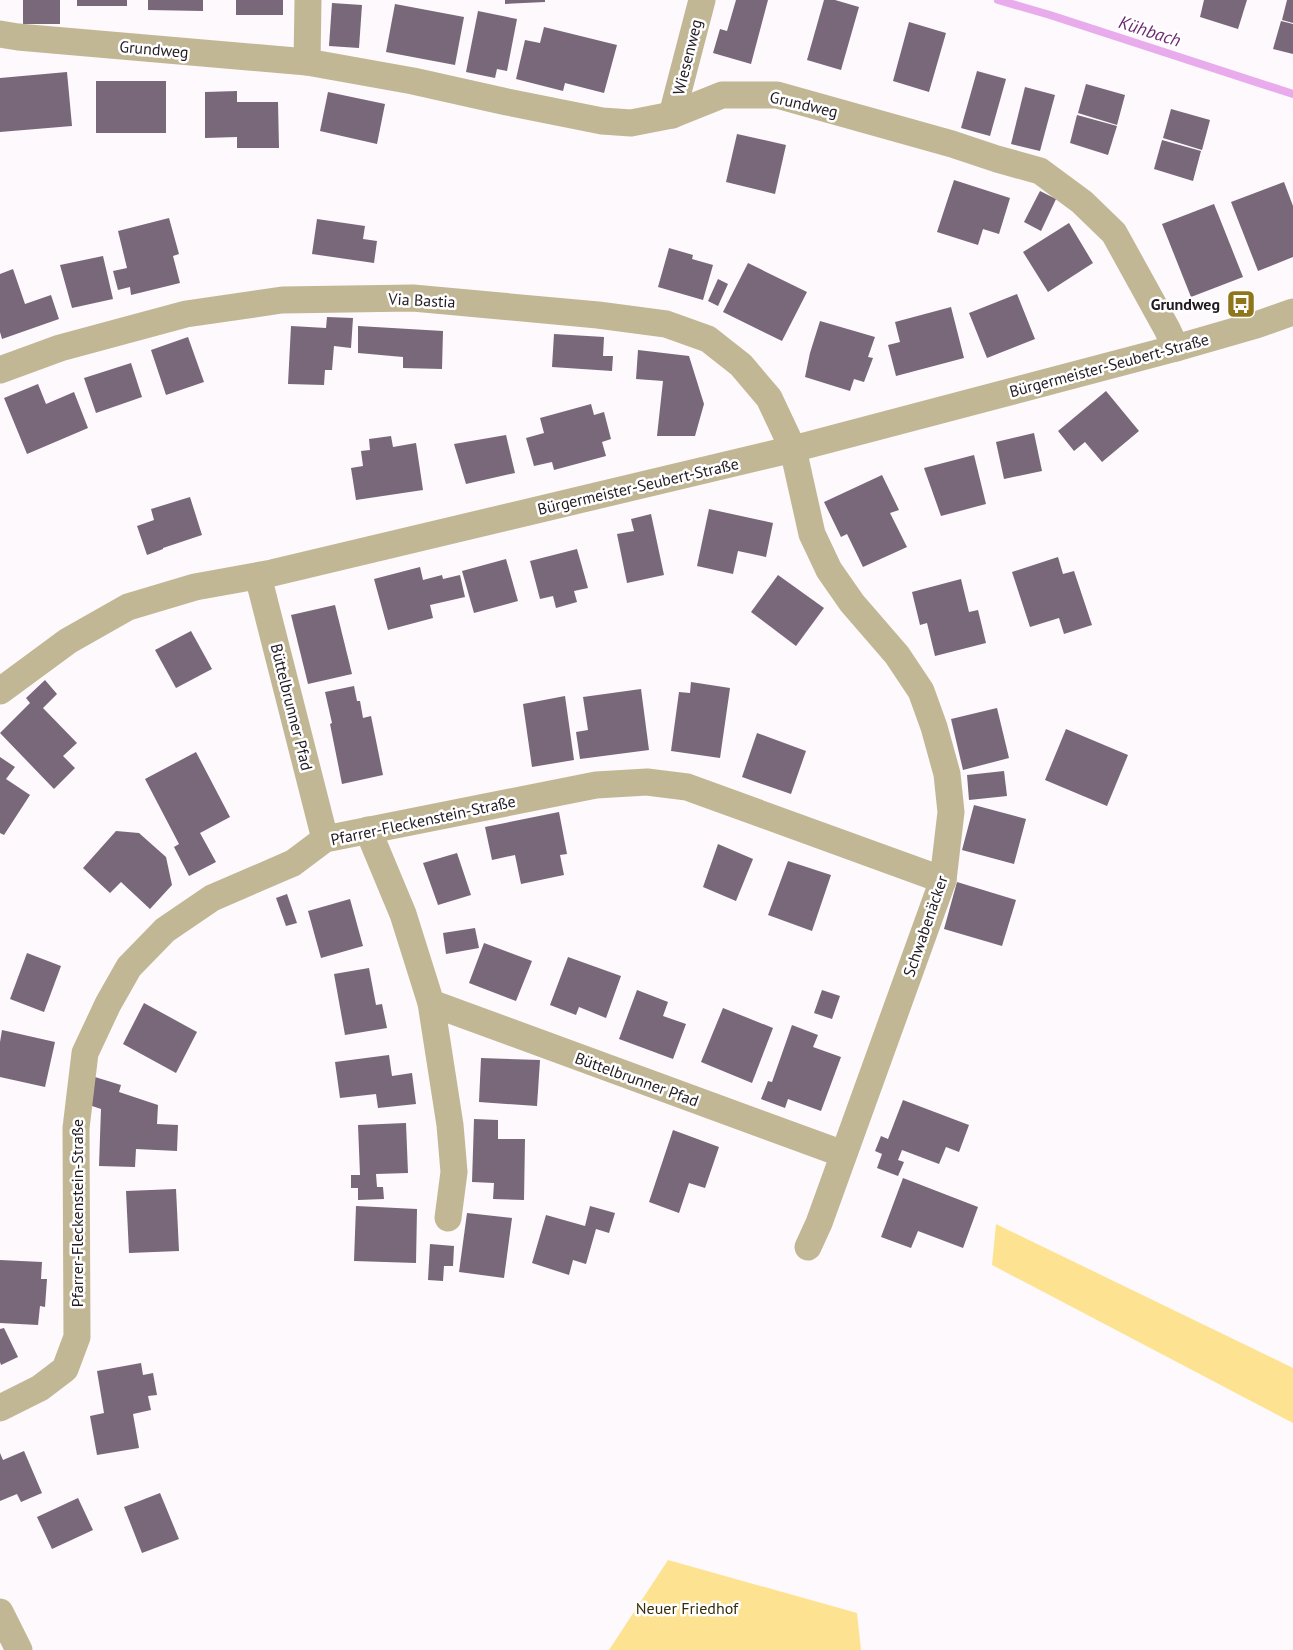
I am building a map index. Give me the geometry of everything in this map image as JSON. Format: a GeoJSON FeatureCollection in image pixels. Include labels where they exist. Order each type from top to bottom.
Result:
{"type":"FeatureCollection","features":[{"type":"Feature","properties":{"kind":"street"},"geometry":{"type":"LineString","coordinates":[[308,0],[308,62]]}},
{"type":"Feature","properties":{"kind":"street","name":"Wiesenweg"},"geometry":{"type":"LineString","coordinates":[[672,115],[702,0]]}},
{"type":"Feature","properties":{"kind":"street","name":"Grundweg"},"geometry":{"type":"LineString","coordinates":[[0,34],[308,62],[413,81],[507,102],[603,120],[632,123],[672,115],[722,95],[777,95],[1040,171],[1082,202],[1114,233],[1176,348]]}},
{"type":"Feature","properties":{"kind":"street","name":"Via Bastia"},"geometry":{"type":"LineString","coordinates":[[0,370],[60,348],[186,314],[282,300],[413,298],[598,315],[666,324],[708,339],[741,365],[769,398],[793,449]]}},
{"type":"Feature","properties":{"kind":"street","name":"Bürgermeister-Seubert-Straße"},"geometry":{"type":"LineString","coordinates":[[0,691],[68,641],[128,607],[195,587],[258,576],[793,449],[1176,348],[1293,312]]}},
{"type":"Feature","properties":{"kind":"street","name":"Schwabenäcker"},"geometry":{"type":"LineString","coordinates":[[793,449],[812,534],[829,570],[852,603],[897,655],[921,691],[948,774],[951,812],[943,880],[819,1223],[808,1247]]}},
{"type":"Feature","properties":{"kind":"street","name":"Büttelbrunner Pfad"},"geometry":{"type":"LineString","coordinates":[[258,576],[325,839]]}},
{"type":"Feature","properties":{"kind":"street","name":"Pfarrer-Fleckenstein-Straße"},"geometry":{"type":"LineString","coordinates":[[0,1408],[40,1388],[65,1369],[77,1337],[76,1128],[85,1053],[129,967],[165,930],[212,898],[293,863],[325,839],[596,785],[647,782],[687,787],[943,880]]}},
{"type":"Feature","properties":{"kind":"street"},"geometry":{"type":"LineString","coordinates":[[368,830],[404,914],[431,1003],[450,1125],[454,1172],[448,1218]]}},
{"type":"Feature","properties":{"kind":"street","name":"Büttelbrunner Pfad"},"geometry":{"type":"LineString","coordinates":[[431,1003],[843,1154]]}},
{"type":"Feature","properties":{"kind":"street"},"geometry":{"type":"LineString","coordinates":[[0,1612],[19,1650]]}},
{"type":"Feature","properties":{"kind":"green space"},"geometry":{"type":"Polygon","coordinates":[[[996,1224],[1293,1368],[1293,1423],[992,1265],[996,1224]]]}},
{"type":"Feature","properties":{"kind":"green space","name":"Neuer Friedhof"},"geometry":{"type":"Polygon","coordinates":[[[668,1560],[857,1613],[861,1650],[609,1650],[668,1560]]]}},
{"type":"Feature","properties":{"kind":"building"},"geometry":{"type":"Polygon","coordinates":[[[23,0],[60,0],[60,24],[23,24],[23,0]]]}},
{"type":"Feature","properties":{"kind":"building"},"geometry":{"type":"Polygon","coordinates":[[[77,0],[127,0],[127,6],[77,6],[77,0]]]}},
{"type":"Feature","properties":{"kind":"building"},"geometry":{"type":"Polygon","coordinates":[[[148,0],[203,0],[203,11],[148,10],[148,0]]]}},
{"type":"Feature","properties":{"kind":"building"},"geometry":{"type":"Polygon","coordinates":[[[236,0],[283,0],[283,15],[236,15],[236,0]]]}},
{"type":"Feature","properties":{"kind":"building"},"geometry":{"type":"Polygon","coordinates":[[[505,0],[545,0],[545,2],[505,4],[505,0]]]}},
{"type":"Feature","properties":{"kind":"building"},"geometry":{"type":"Polygon","coordinates":[[[736,0],[768,0],[751,64],[713,53],[720,29],[727,31],[736,0]]]}},
{"type":"Feature","properties":{"kind":"building"},"geometry":{"type":"Polygon","coordinates":[[[824,0],[835,0],[859,7],[841,70],[807,60],[824,0]]]}},
{"type":"Feature","properties":{"kind":"building"},"geometry":{"type":"Polygon","coordinates":[[[1204,0],[1247,0],[1238,29],[1200,17],[1204,0]]]}},
{"type":"Feature","properties":{"kind":"building"},"geometry":{"type":"Polygon","coordinates":[[[1287,0],[1293,0],[1293,23],[1282,20],[1287,0]]]}},
{"type":"Feature","properties":{"kind":"building"},"geometry":{"type":"Polygon","coordinates":[[[332,3],[362,5],[359,48],[329,46],[332,3]]]}},
{"type":"Feature","properties":{"kind":"building"},"geometry":{"type":"Polygon","coordinates":[[[395,4],[464,17],[455,65],[386,52],[395,4]]]}},
{"type":"Feature","properties":{"kind":"building"},"geometry":{"type":"Polygon","coordinates":[[[478,11],[517,19],[507,71],[497,69],[495,78],[466,72],[478,11]]]}},
{"type":"Feature","properties":{"kind":"building"},"geometry":{"type":"Polygon","coordinates":[[[1281,21],[1293,24],[1293,54],[1273,49],[1281,21]]]}},
{"type":"Feature","properties":{"kind":"building"},"geometry":{"type":"Polygon","coordinates":[[[909,22],[946,33],[929,92],[893,81],[909,22]]]}},
{"type":"Feature","properties":{"kind":"building"},"geometry":{"type":"Polygon","coordinates":[[[544,27],[617,45],[604,93],[565,83],[563,91],[516,79],[525,40],[540,43],[544,27]]]}},
{"type":"Feature","properties":{"kind":"building"},"geometry":{"type":"Polygon","coordinates":[[[977,71],[1006,79],[990,136],[961,128],[977,71]]]}},
{"type":"Feature","properties":{"kind":"building"},"geometry":{"type":"Polygon","coordinates":[[[67,72],[72,126],[0,132],[0,78],[67,72]]]}},
{"type":"Feature","properties":{"kind":"building"},"geometry":{"type":"Polygon","coordinates":[[[96,81],[166,81],[166,133],[96,133],[96,81]]]}},
{"type":"Feature","properties":{"kind":"building"},"geometry":{"type":"Polygon","coordinates":[[[1086,84],[1125,95],[1117,125],[1078,113],[1086,84]]]}},
{"type":"Feature","properties":{"kind":"building"},"geometry":{"type":"Polygon","coordinates":[[[1025,87],[1055,95],[1040,151],[1011,144],[1025,87]]]}},
{"type":"Feature","properties":{"kind":"building"},"geometry":{"type":"Polygon","coordinates":[[[237,91],[237,102],[278,102],[279,148],[237,148],[237,137],[205,138],[205,92],[237,91]]]}},
{"type":"Feature","properties":{"kind":"building"},"geometry":{"type":"Polygon","coordinates":[[[328,92],[385,104],[377,144],[320,131],[328,92]]]}},
{"type":"Feature","properties":{"kind":"building"},"geometry":{"type":"Polygon","coordinates":[[[1171,109],[1210,120],[1202,150],[1163,138],[1171,109]]]}},
{"type":"Feature","properties":{"kind":"building"},"geometry":{"type":"Polygon","coordinates":[[[1077,115],[1117,126],[1108,155],[1070,143],[1077,115]]]}},
{"type":"Feature","properties":{"kind":"building"},"geometry":{"type":"Polygon","coordinates":[[[737,134],[786,145],[775,194],[726,182],[737,134]]]}},
{"type":"Feature","properties":{"kind":"building"},"geometry":{"type":"Polygon","coordinates":[[[1162,140],[1201,151],[1193,181],[1154,169],[1162,140]]]}},
{"type":"Feature","properties":{"kind":"building"},"geometry":{"type":"Polygon","coordinates":[[[954,180],[1010,198],[999,234],[983,229],[978,245],[937,232],[954,180]]]}},
{"type":"Feature","properties":{"kind":"building"},"geometry":{"type":"Polygon","coordinates":[[[1284,182],[1293,206],[1293,257],[1258,271],[1231,202],[1284,182]]]}},
{"type":"Feature","properties":{"kind":"building"},"geometry":{"type":"Polygon","coordinates":[[[1040,191],[1056,199],[1041,231],[1024,222],[1040,191]]]}},
{"type":"Feature","properties":{"kind":"building"},"geometry":{"type":"Polygon","coordinates":[[[1214,204],[1243,277],[1191,297],[1162,224],[1214,204]]]}},
{"type":"Feature","properties":{"kind":"building"},"geometry":{"type":"Polygon","coordinates":[[[169,218],[179,254],[173,256],[180,283],[131,295],[130,287],[118,290],[113,271],[127,268],[118,231],[169,218]]]}},
{"type":"Feature","properties":{"kind":"building"},"geometry":{"type":"Polygon","coordinates":[[[317,219],[365,226],[363,239],[377,241],[374,263],[312,254],[317,219]]]}},
{"type":"Feature","properties":{"kind":"building"},"geometry":{"type":"Polygon","coordinates":[[[1069,223],[1093,263],[1048,292],[1023,252],[1069,223]]]}},
{"type":"Feature","properties":{"kind":"building"},"geometry":{"type":"Polygon","coordinates":[[[669,248],[693,255],[692,259],[713,265],[703,300],[658,287],[669,248]]]}},
{"type":"Feature","properties":{"kind":"building"},"geometry":{"type":"Polygon","coordinates":[[[103,256],[113,299],[72,308],[60,265],[103,256]]]}},
{"type":"Feature","properties":{"kind":"building"},"geometry":{"type":"Polygon","coordinates":[[[748,263],[807,292],[782,341],[723,312],[748,263]]]}},
{"type":"Feature","properties":{"kind":"building"},"geometry":{"type":"Polygon","coordinates":[[[13,269],[25,304],[51,295],[59,319],[2,339],[0,274],[13,269]]]}},
{"type":"Feature","properties":{"kind":"building"},"geometry":{"type":"Polygon","coordinates":[[[718,279],[728,284],[718,306],[708,301],[718,279]]]}},
{"type":"Feature","properties":{"kind":"building"},"geometry":{"type":"Polygon","coordinates":[[[1017,294],[1035,339],[987,358],[969,313],[1017,294]]]}},
{"type":"Feature","properties":{"kind":"building"},"geometry":{"type":"Polygon","coordinates":[[[951,307],[964,358],[896,376],[888,345],[900,342],[895,322],[951,307]]]}},
{"type":"Feature","properties":{"kind":"building"},"geometry":{"type":"Polygon","coordinates":[[[327,317],[353,318],[351,348],[334,346],[332,370],[325,370],[324,385],[288,384],[291,326],[326,328],[327,317]]]}},
{"type":"Feature","properties":{"kind":"building"},"geometry":{"type":"Polygon","coordinates":[[[820,321],[875,337],[868,357],[873,358],[864,382],[854,379],[850,391],[805,377],[820,321]]]}},
{"type":"Feature","properties":{"kind":"building"},"geometry":{"type":"Polygon","coordinates":[[[358,326],[443,331],[442,369],[403,368],[403,357],[358,353],[358,326]]]}},
{"type":"Feature","properties":{"kind":"building"},"geometry":{"type":"Polygon","coordinates":[[[554,334],[604,337],[603,356],[613,356],[612,371],[552,367],[554,334]]]}},
{"type":"Feature","properties":{"kind":"building"},"geometry":{"type":"Polygon","coordinates":[[[188,337],[204,382],[166,395],[151,350],[188,337]]]}},
{"type":"Feature","properties":{"kind":"building"},"geometry":{"type":"Polygon","coordinates":[[[638,350],[689,356],[704,404],[695,436],[657,436],[663,381],[636,379],[638,350]]]}},
{"type":"Feature","properties":{"kind":"building"},"geometry":{"type":"Polygon","coordinates":[[[131,363],[142,397],[96,413],[84,378],[131,363]]]}},
{"type":"Feature","properties":{"kind":"building"},"geometry":{"type":"Polygon","coordinates":[[[38,384],[46,404],[74,392],[88,428],[27,454],[4,398],[38,384]]]}},
{"type":"Feature","properties":{"kind":"building"},"geometry":{"type":"Polygon","coordinates":[[[1106,391],[1139,431],[1102,462],[1085,442],[1074,451],[1058,431],[1106,391]]]}},
{"type":"Feature","properties":{"kind":"building"},"geometry":{"type":"Polygon","coordinates":[[[591,404],[594,415],[604,412],[611,439],[602,442],[606,456],[554,470],[552,462],[534,466],[526,438],[544,433],[540,418],[591,404]]]}},
{"type":"Feature","properties":{"kind":"building"},"geometry":{"type":"Polygon","coordinates":[[[1034,433],[1042,471],[1004,479],[996,442],[1034,433]]]}},
{"type":"Feature","properties":{"kind":"building"},"geometry":{"type":"Polygon","coordinates":[[[506,435],[515,473],[466,484],[454,444],[506,435]]]}},
{"type":"Feature","properties":{"kind":"building"},"geometry":{"type":"Polygon","coordinates":[[[391,436],[393,447],[416,443],[423,490],[356,500],[351,468],[363,466],[361,451],[370,450],[369,439],[391,436]]]}},
{"type":"Feature","properties":{"kind":"building"},"geometry":{"type":"Polygon","coordinates":[[[974,455],[986,504],[941,516],[924,468],[974,455]]]}},
{"type":"Feature","properties":{"kind":"building"},"geometry":{"type":"Polygon","coordinates":[[[882,475],[899,510],[890,513],[907,547],[863,567],[847,534],[841,537],[824,502],[882,475]]]}},
{"type":"Feature","properties":{"kind":"building"},"geometry":{"type":"Polygon","coordinates":[[[190,497],[202,535],[147,555],[137,526],[154,520],[151,509],[190,497]]]}},
{"type":"Feature","properties":{"kind":"building"},"geometry":{"type":"Polygon","coordinates":[[[709,509],[773,523],[766,557],[738,551],[733,574],[697,566],[709,509]]]}},
{"type":"Feature","properties":{"kind":"building"},"geometry":{"type":"Polygon","coordinates":[[[651,514],[664,575],[627,583],[617,534],[634,531],[631,519],[651,514]]]}},
{"type":"Feature","properties":{"kind":"building"},"geometry":{"type":"Polygon","coordinates":[[[577,549],[588,588],[574,591],[577,602],[556,608],[553,596],[540,599],[530,561],[577,549]]]}},
{"type":"Feature","properties":{"kind":"building"},"geometry":{"type":"Polygon","coordinates":[[[1058,557],[1063,574],[1074,571],[1092,625],[1064,634],[1059,618],[1030,627],[1012,572],[1058,557]]]}},
{"type":"Feature","properties":{"kind":"building"},"geometry":{"type":"Polygon","coordinates":[[[506,559],[518,601],[474,613],[462,571],[506,559]]]}},
{"type":"Feature","properties":{"kind":"building"},"geometry":{"type":"Polygon","coordinates":[[[420,567],[423,580],[442,575],[443,579],[460,575],[465,597],[430,605],[433,618],[388,630],[374,579],[420,567]]]}},
{"type":"Feature","properties":{"kind":"building"},"geometry":{"type":"Polygon","coordinates":[[[778,575],[824,608],[796,646],[751,612],[778,575]]]}},
{"type":"Feature","properties":{"kind":"building"},"geometry":{"type":"Polygon","coordinates":[[[961,579],[969,612],[978,610],[986,643],[935,656],[927,623],[920,625],[912,592],[961,579]]]}},
{"type":"Feature","properties":{"kind":"building"},"geometry":{"type":"Polygon","coordinates":[[[335,605],[352,674],[308,684],[291,615],[335,605]]]}},
{"type":"Feature","properties":{"kind":"building"},"geometry":{"type":"Polygon","coordinates":[[[191,631],[212,669],[176,688],[155,650],[191,631]]]}},
{"type":"Feature","properties":{"kind":"building"},"geometry":{"type":"Polygon","coordinates":[[[45,680],[57,694],[43,708],[77,743],[63,756],[75,768],[54,789],[0,733],[30,703],[26,698],[45,680]]]}},
{"type":"Feature","properties":{"kind":"building"},"geometry":{"type":"Polygon","coordinates":[[[691,682],[730,688],[720,758],[671,751],[679,692],[690,693],[691,682]]]}},
{"type":"Feature","properties":{"kind":"building"},"geometry":{"type":"Polygon","coordinates":[[[354,686],[363,718],[371,716],[383,775],[342,784],[325,692],[354,686]]]}},
{"type":"Feature","properties":{"kind":"building"},"geometry":{"type":"Polygon","coordinates":[[[641,689],[649,750],[580,759],[576,732],[588,730],[583,697],[641,689]]]}},
{"type":"Feature","properties":{"kind":"building"},"geometry":{"type":"Polygon","coordinates":[[[565,696],[574,760],[532,767],[523,704],[565,696]]]}},
{"type":"Feature","properties":{"kind":"building"},"geometry":{"type":"Polygon","coordinates":[[[997,708],[1009,758],[963,770],[951,719],[997,708]]]}},
{"type":"Feature","properties":{"kind":"building"},"geometry":{"type":"Polygon","coordinates":[[[1066,729],[1128,755],[1107,806],[1045,780],[1066,729]]]}},
{"type":"Feature","properties":{"kind":"building"},"geometry":{"type":"Polygon","coordinates":[[[757,733],[806,751],[791,794],[742,777],[757,733]]]}},
{"type":"Feature","properties":{"kind":"building"},"geometry":{"type":"Polygon","coordinates":[[[196,752],[230,817],[200,833],[216,862],[189,876],[174,847],[179,844],[145,779],[196,752]]]}},
{"type":"Feature","properties":{"kind":"building"},"geometry":{"type":"Polygon","coordinates":[[[0,757],[15,767],[6,779],[30,795],[4,835],[0,833],[0,757]]]}},
{"type":"Feature","properties":{"kind":"building"},"geometry":{"type":"Polygon","coordinates":[[[1004,771],[1007,796],[969,800],[967,775],[1004,771]]]}},
{"type":"Feature","properties":{"kind":"building"},"geometry":{"type":"Polygon","coordinates":[[[974,805],[1026,819],[1014,864],[962,850],[974,805]]]}},
{"type":"Feature","properties":{"kind":"building"},"geometry":{"type":"Polygon","coordinates":[[[559,812],[567,854],[560,855],[564,875],[521,884],[515,855],[492,860],[485,827],[559,812]]]}},
{"type":"Feature","properties":{"kind":"building"},"geometry":{"type":"Polygon","coordinates":[[[116,831],[139,833],[166,857],[172,885],[150,909],[121,882],[110,893],[83,868],[116,831]]]}},
{"type":"Feature","properties":{"kind":"building"},"geometry":{"type":"Polygon","coordinates":[[[718,844],[753,859],[736,901],[703,887],[718,844]]]}},
{"type":"Feature","properties":{"kind":"building"},"geometry":{"type":"Polygon","coordinates":[[[457,853],[471,895],[438,905],[423,863],[457,853]]]}},
{"type":"Feature","properties":{"kind":"building"},"geometry":{"type":"Polygon","coordinates":[[[788,861],[831,875],[812,931],[768,915],[788,861]]]}},
{"type":"Feature","properties":{"kind":"building"},"geometry":{"type":"Polygon","coordinates":[[[957,882],[1016,900],[1002,946],[944,929],[957,882]]]}},
{"type":"Feature","properties":{"kind":"building"},"geometry":{"type":"Polygon","coordinates":[[[287,894],[297,923],[286,926],[276,898],[287,894]]]}},
{"type":"Feature","properties":{"kind":"building"},"geometry":{"type":"Polygon","coordinates":[[[350,899],[363,946],[321,958],[308,911],[350,899]]]}},
{"type":"Feature","properties":{"kind":"building"},"geometry":{"type":"Polygon","coordinates":[[[475,928],[479,948],[446,954],[443,933],[475,928]]]}},
{"type":"Feature","properties":{"kind":"building"},"geometry":{"type":"Polygon","coordinates":[[[484,943],[532,961],[516,1001],[469,983],[484,943]]]}},
{"type":"Feature","properties":{"kind":"building"},"geometry":{"type":"Polygon","coordinates":[[[27,953],[61,966],[44,1012],[10,999],[27,953]]]}},
{"type":"Feature","properties":{"kind":"building"},"geometry":{"type":"Polygon","coordinates":[[[568,957],[621,976],[606,1018],[579,1007],[576,1015],[550,1005],[568,957]]]}},
{"type":"Feature","properties":{"kind":"building"},"geometry":{"type":"Polygon","coordinates":[[[369,968],[376,1005],[382,1004],[387,1028],[345,1035],[334,974],[369,968]]]}},
{"type":"Feature","properties":{"kind":"building"},"geometry":{"type":"Polygon","coordinates":[[[637,990],[668,1002],[663,1016],[686,1024],[673,1059],[619,1039],[637,990]]]}},
{"type":"Feature","properties":{"kind":"building"},"geometry":{"type":"Polygon","coordinates":[[[822,990],[840,996],[832,1019],[814,1013],[822,990]]]}},
{"type":"Feature","properties":{"kind":"building"},"geometry":{"type":"Polygon","coordinates":[[[144,1003],[197,1032],[176,1073],[123,1044],[144,1003]]]}},
{"type":"Feature","properties":{"kind":"building"},"geometry":{"type":"Polygon","coordinates":[[[723,1008],[773,1028],[752,1083],[701,1062],[723,1008]]]}},
{"type":"Feature","properties":{"kind":"building"},"geometry":{"type":"Polygon","coordinates":[[[792,1025],[818,1035],[813,1047],[841,1057],[821,1111],[788,1099],[785,1108],[761,1099],[768,1081],[772,1082],[792,1025]]]}},
{"type":"Feature","properties":{"kind":"building"},"geometry":{"type":"Polygon","coordinates":[[[2,1030],[55,1042],[45,1087],[0,1077],[2,1030]]]}},
{"type":"Feature","properties":{"kind":"building"},"geometry":{"type":"Polygon","coordinates":[[[389,1055],[392,1076],[412,1073],[416,1104],[378,1108],[376,1094],[340,1098],[335,1062],[389,1055]]]}},
{"type":"Feature","properties":{"kind":"building"},"geometry":{"type":"Polygon","coordinates":[[[481,1058],[540,1060],[537,1106],[479,1102],[481,1058]]]}},
{"type":"Feature","properties":{"kind":"building"},"geometry":{"type":"Polygon","coordinates":[[[95,1077],[121,1085],[119,1092],[158,1105],[157,1124],[178,1125],[177,1151],[136,1149],[135,1167],[99,1166],[101,1109],[86,1104],[95,1077]]]}},
{"type":"Feature","properties":{"kind":"building"},"geometry":{"type":"Polygon","coordinates":[[[903,1100],[969,1125],[959,1152],[946,1147],[939,1164],[902,1150],[898,1160],[904,1162],[898,1176],[877,1168],[882,1154],[875,1151],[881,1136],[888,1139],[903,1100]]]}},
{"type":"Feature","properties":{"kind":"building"},"geometry":{"type":"Polygon","coordinates":[[[474,1119],[498,1120],[498,1139],[525,1139],[524,1200],[493,1199],[494,1183],[472,1182],[474,1119]]]}},
{"type":"Feature","properties":{"kind":"building"},"geometry":{"type":"Polygon","coordinates":[[[406,1123],[408,1173],[376,1174],[377,1187],[383,1187],[384,1199],[358,1200],[358,1188],[351,1188],[351,1175],[360,1175],[358,1125],[406,1123]]]}},
{"type":"Feature","properties":{"kind":"building"},"geometry":{"type":"Polygon","coordinates":[[[673,1130],[719,1147],[705,1188],[689,1183],[679,1213],[649,1202],[673,1130]]]}},
{"type":"Feature","properties":{"kind":"building"},"geometry":{"type":"Polygon","coordinates":[[[903,1178],[978,1207],[963,1248],[918,1231],[911,1248],[881,1237],[903,1178]]]}},
{"type":"Feature","properties":{"kind":"building"},"geometry":{"type":"Polygon","coordinates":[[[176,1189],[179,1251],[129,1253],[126,1191],[176,1189]]]}},
{"type":"Feature","properties":{"kind":"building"},"geometry":{"type":"Polygon","coordinates":[[[356,1206],[417,1209],[416,1263],[354,1261],[356,1206]]]}},
{"type":"Feature","properties":{"kind":"building"},"geometry":{"type":"Polygon","coordinates":[[[590,1206],[615,1213],[609,1233],[596,1229],[586,1264],[573,1260],[569,1275],[532,1263],[546,1215],[585,1226],[590,1206]]]}},
{"type":"Feature","properties":{"kind":"building"},"geometry":{"type":"Polygon","coordinates":[[[467,1213],[512,1218],[504,1278],[459,1272],[467,1213]]]}},
{"type":"Feature","properties":{"kind":"building"},"geometry":{"type":"Polygon","coordinates":[[[430,1244],[454,1246],[453,1266],[444,1266],[443,1281],[428,1280],[430,1244]]]}},
{"type":"Feature","properties":{"kind":"building"},"geometry":{"type":"Polygon","coordinates":[[[0,1260],[42,1262],[41,1279],[47,1279],[45,1307],[40,1306],[38,1325],[0,1323],[0,1260]]]}},
{"type":"Feature","properties":{"kind":"building"},"geometry":{"type":"Polygon","coordinates":[[[4,1328],[18,1357],[1,1365],[0,1329],[4,1328]]]}},
{"type":"Feature","properties":{"kind":"building"},"geometry":{"type":"Polygon","coordinates":[[[141,1363],[143,1375],[153,1373],[157,1395],[148,1396],[151,1410],[133,1414],[139,1448],[97,1455],[90,1416],[104,1413],[97,1371],[141,1363]]]}},
{"type":"Feature","properties":{"kind":"building"},"geometry":{"type":"Polygon","coordinates":[[[24,1451],[42,1493],[21,1502],[17,1494],[0,1501],[0,1453],[3,1460],[24,1451]]]}},
{"type":"Feature","properties":{"kind":"building"},"geometry":{"type":"Polygon","coordinates":[[[160,1493],[179,1539],[142,1553],[124,1507],[160,1493]]]}},
{"type":"Feature","properties":{"kind":"building"},"geometry":{"type":"Polygon","coordinates":[[[78,1498],[93,1530],[52,1549],[37,1517],[78,1498]]]}},
{"type":"Feature","properties":{"kind":"waterway","name":"Kühbach"},"geometry":{"type":"LineString","coordinates":[[998,0],[1293,94]]}},
{"type":"Feature","properties":{"kind":"place","name":"Grundweg"},"geometry":{"type":"Point","coordinates":[1241,304]}}]}
